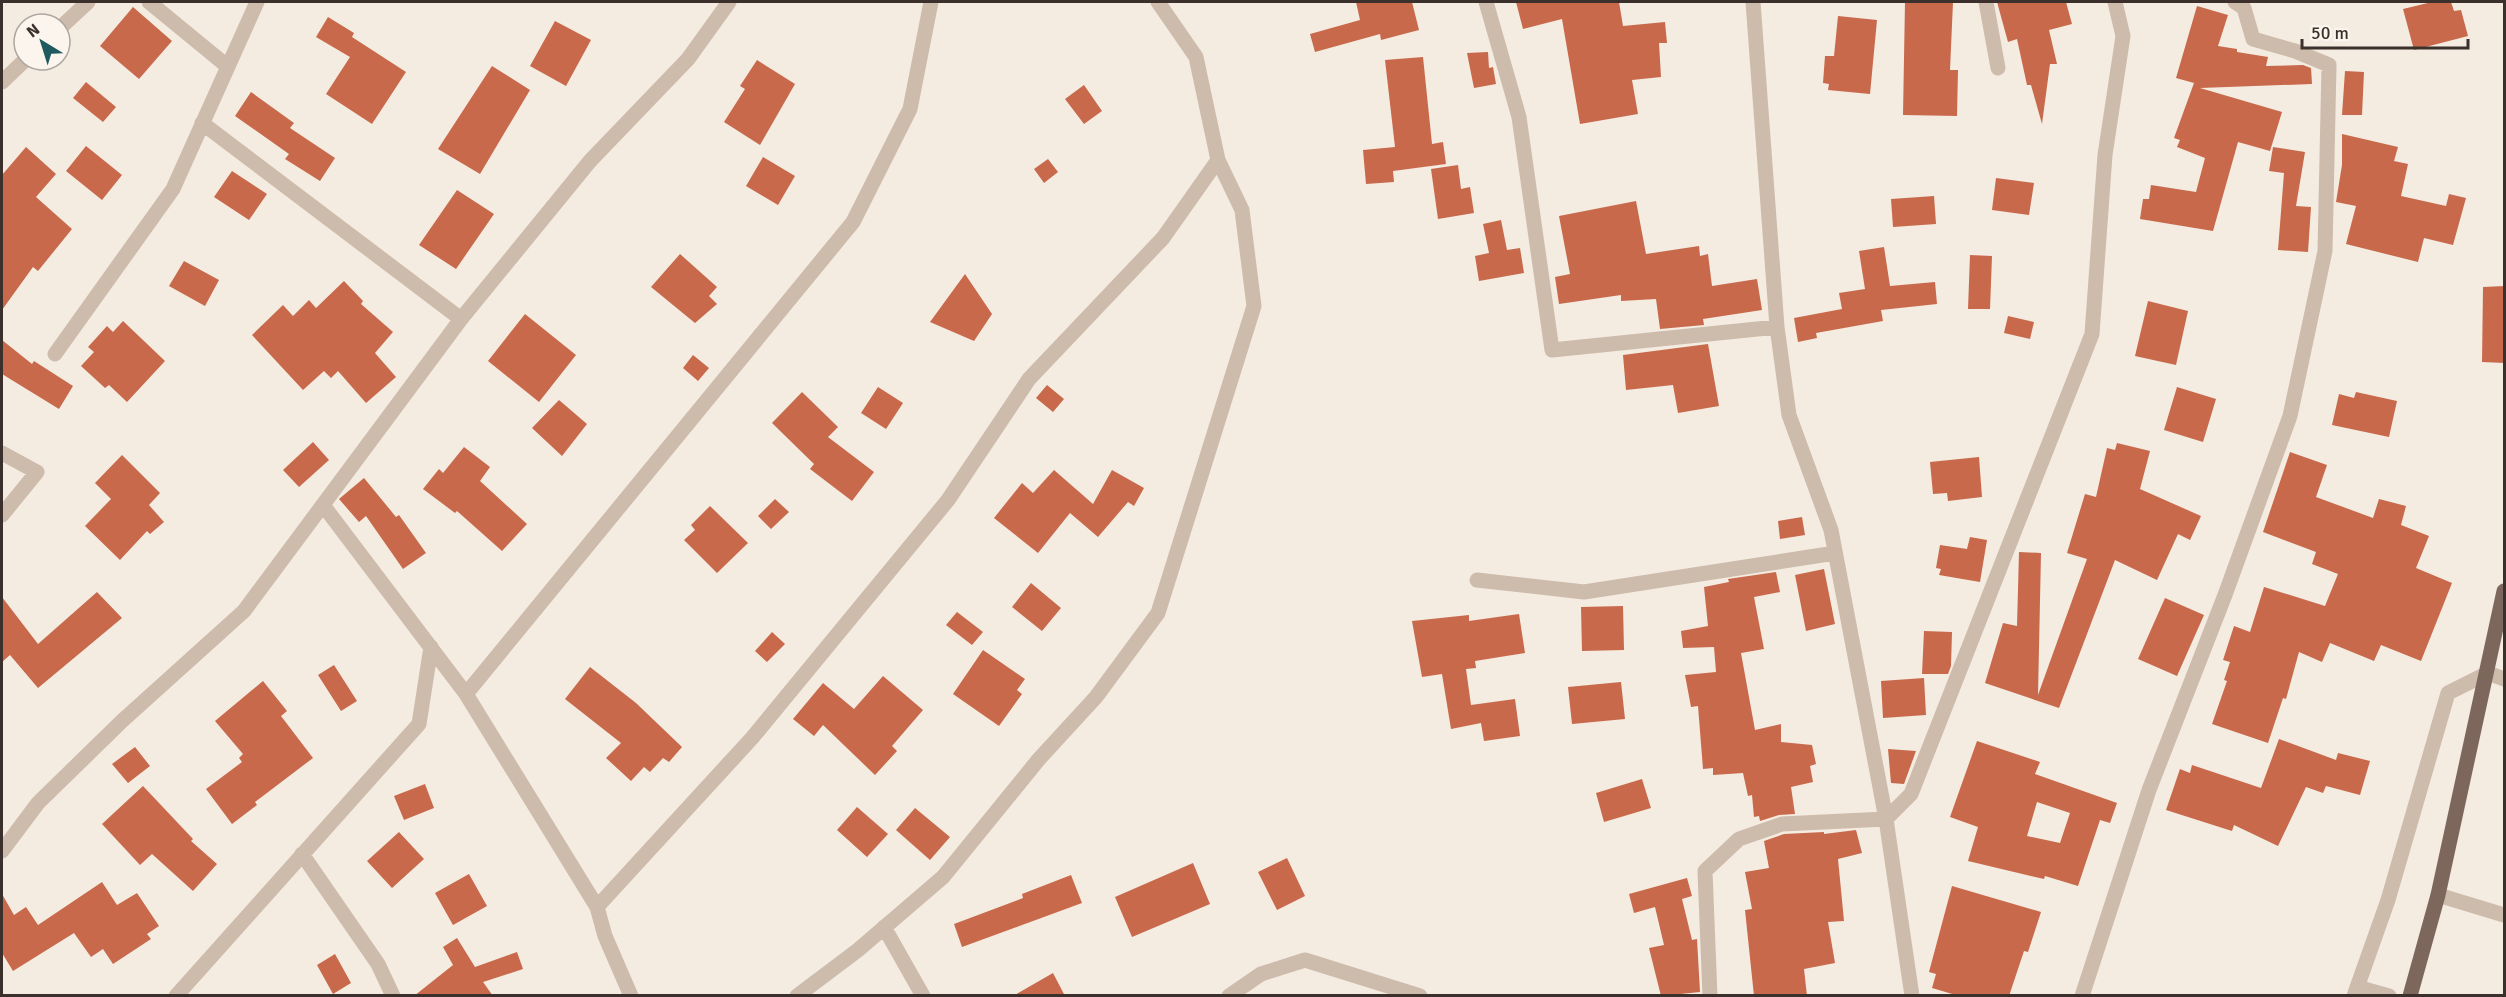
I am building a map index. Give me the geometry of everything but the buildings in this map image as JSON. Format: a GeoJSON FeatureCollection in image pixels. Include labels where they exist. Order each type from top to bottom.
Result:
{"type":"FeatureCollection","features":[{"type":"Feature","properties":{"kind":"main road"},"geometry":{"type":"LineString","coordinates":[[2410,996],[2438,895],[2505,591]]}},
{"type":"Feature","properties":{"kind":"street"},"geometry":{"type":"LineString","coordinates":[[72,16],[88,2]]}},
{"type":"Feature","properties":{"kind":"street"},"geometry":{"type":"LineString","coordinates":[[149,2],[227,66]]}},
{"type":"Feature","properties":{"kind":"street"},"geometry":{"type":"LineString","coordinates":[[55,354],[173,189],[257,2]]}},
{"type":"Feature","properties":{"kind":"street"},"geometry":{"type":"LineString","coordinates":[[2,851],[38,803],[122,721],[244,611],[461,319],[590,161],[688,59],[729,2]]}},
{"type":"Feature","properties":{"kind":"street"},"geometry":{"type":"LineString","coordinates":[[466,694],[854,222],[910,109],[931,2]]}},
{"type":"Feature","properties":{"kind":"street"},"geometry":{"type":"LineString","coordinates":[[797,996],[943,877],[1039,759],[1096,697],[1158,613],[1254,306],[1242,210],[1218,160],[1196,57],[1158,2]]}},
{"type":"Feature","properties":{"kind":"street"},"geometry":{"type":"LineString","coordinates":[[1486,2],[1519,117],[1552,350],[1777,327]]}},
{"type":"Feature","properties":{"kind":"street"},"geometry":{"type":"LineString","coordinates":[[1753,2],[1777,327],[1789,415],[1831,530],[1886,819],[1912,996]]}},
{"type":"Feature","properties":{"kind":"street"},"geometry":{"type":"LineString","coordinates":[[1986,2],[1998,68]]}},
{"type":"Feature","properties":{"kind":"street"},"geometry":{"type":"LineString","coordinates":[[1710,996],[1705,871],[1739,839],[1782,824],[1886,819],[1911,794],[2092,334],[2105,155],[2123,36],[2115,2]]}},
{"type":"Feature","properties":{"kind":"street"},"geometry":{"type":"LineString","coordinates":[[2082,996],[2149,790],[2225,595],[2290,416],[2325,251],[2329,65],[2295,51],[2253,39],[2244,8],[2235,2]]}},
{"type":"Feature","properties":{"kind":"street"},"geometry":{"type":"LineString","coordinates":[[202,123],[461,319]]}},
{"type":"Feature","properties":{"kind":"street"},"geometry":{"type":"LineString","coordinates":[[597,907],[752,738],[948,500],[1029,379],[1163,238],[1218,160]]}},
{"type":"Feature","properties":{"kind":"street"},"geometry":{"type":"LineString","coordinates":[[2,453],[37,472],[2,515]]}},
{"type":"Feature","properties":{"kind":"street"},"geometry":{"type":"LineString","coordinates":[[323,505],[466,694],[597,907],[605,936],[631,996]]}},
{"type":"Feature","properties":{"kind":"street"},"geometry":{"type":"LineString","coordinates":[[1477,580],[1584,592],[1835,553]]}},
{"type":"Feature","properties":{"kind":"street"},"geometry":{"type":"LineString","coordinates":[[176,996],[419,724],[431,647]]}},
{"type":"Feature","properties":{"kind":"street"},"geometry":{"type":"LineString","coordinates":[[2389,996],[2355,991],[2388,900],[2448,693],[2488,673],[2505,679]]}},
{"type":"Feature","properties":{"kind":"street"},"geometry":{"type":"LineString","coordinates":[[302,854],[378,964],[393,996]]}},
{"type":"Feature","properties":{"kind":"street"},"geometry":{"type":"LineString","coordinates":[[2438,895],[2505,915]]}},
{"type":"Feature","properties":{"kind":"street"},"geometry":{"type":"LineString","coordinates":[[884,927],[923,996]]}},
{"type":"Feature","properties":{"kind":"street"},"geometry":{"type":"LineString","coordinates":[[1229,996],[1261,974],[1305,960],[1420,996]]}}]}
